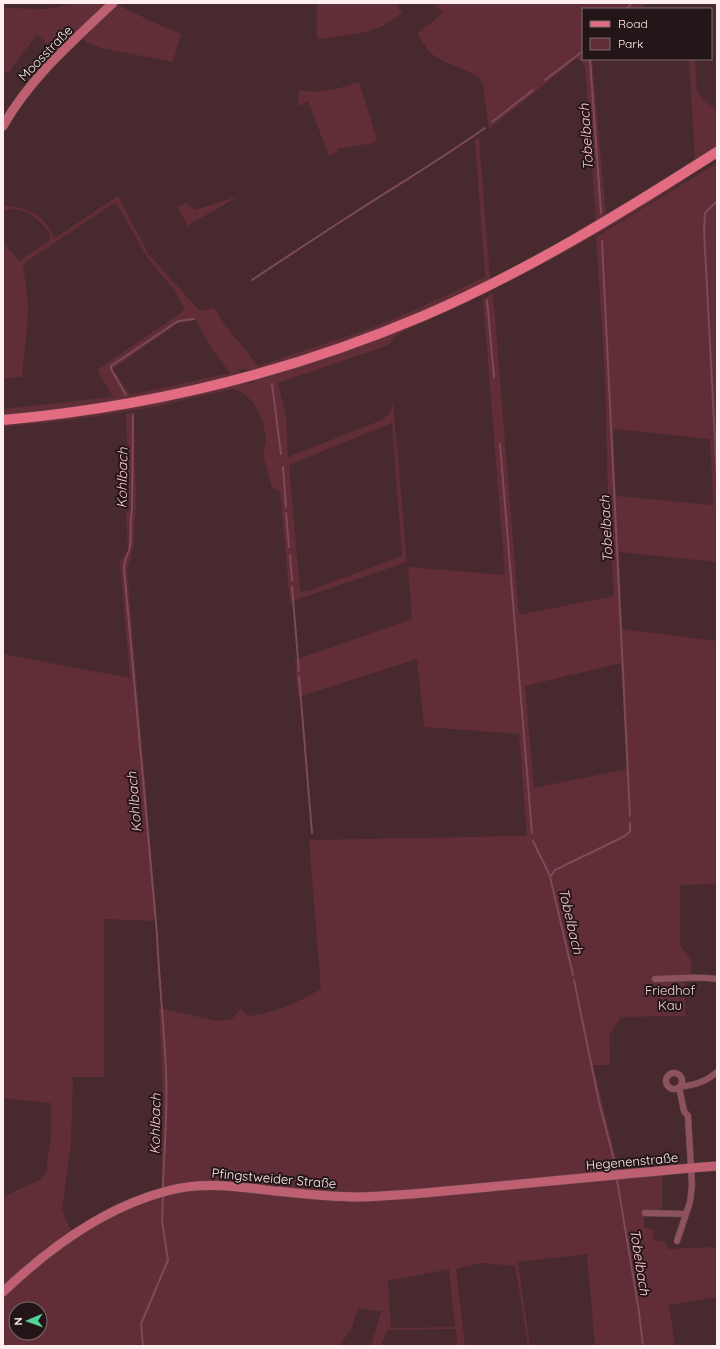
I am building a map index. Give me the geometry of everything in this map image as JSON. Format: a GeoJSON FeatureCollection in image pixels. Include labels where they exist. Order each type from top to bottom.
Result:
{"type":"FeatureCollection","features":[{"type":"Feature","properties":{"kind":"main road"},"geometry":{"type":"LineString","coordinates":[[3,420],[82,411],[171,395],[265,372],[350,344],[423,316],[548,254],[610,219],[717,152]]}},
{"type":"Feature","properties":{"kind":"street","name":"Moosstraße"},"geometry":{"type":"LineString","coordinates":[[3,126],[24,94],[43,71],[113,3]]}},
{"type":"Feature","properties":{"kind":"street"},"geometry":{"type":"LineString","coordinates":[[655,979],[678,979],[693,977],[717,979]]}},
{"type":"Feature","properties":{"kind":"street","name":"Hegenenstraße"},"geometry":{"type":"LineString","coordinates":[[691,1168],[688,1116],[684,1111],[679,1087],[695,1085],[703,1082],[717,1072]]}},
{"type":"Feature","properties":{"kind":"street","name":"Hegenenstraße"},"geometry":{"type":"LineString","coordinates":[[431,1192],[717,1166]]}},
{"type":"Feature","properties":{"kind":"street"},"geometry":{"type":"LineString","coordinates":[[677,1241],[690,1202],[692,1186],[691,1168]]}},
{"type":"Feature","properties":{"kind":"street","name":"Pfingstweider Straße"},"geometry":{"type":"LineString","coordinates":[[3,1292],[47,1253],[92,1224],[129,1204],[168,1190],[190,1186],[210,1185],[312,1195],[357,1197],[431,1192]]}},
{"type":"Feature","properties":{"kind":"street"},"geometry":{"type":"LineString","coordinates":[[645,1213],[685,1214]]}},
{"type":"Feature","properties":{"kind":"green space"},"geometry":{"type":"Polygon","coordinates":[[[72,3],[108,3],[56,53],[37,34],[8,73],[3,72],[3,8],[49,9],[72,3]]]}},
{"type":"Feature","properties":{"kind":"green space"},"geometry":{"type":"Polygon","coordinates":[[[317,3],[395,3],[402,13],[381,27],[361,33],[317,39],[317,3]]]}},
{"type":"Feature","properties":{"kind":"green space"},"geometry":{"type":"Polygon","coordinates":[[[433,3],[646,3],[641,8],[582,8],[582,60],[592,60],[606,216],[596,222],[585,65],[577,58],[489,129],[483,85],[478,76],[443,61],[430,53],[417,34],[443,13],[433,3]]]}},
{"type":"Feature","properties":{"kind":"green space"},"geometry":{"type":"Polygon","coordinates":[[[118,5],[181,34],[173,62],[101,48],[82,39],[118,5]]]}},
{"type":"Feature","properties":{"kind":"green space"},"geometry":{"type":"Polygon","coordinates":[[[689,60],[695,60],[697,93],[717,111],[717,147],[695,160],[689,60]]]}},
{"type":"Feature","properties":{"kind":"green space"},"geometry":{"type":"Polygon","coordinates":[[[359,82],[377,139],[373,143],[337,149],[337,152],[329,156],[308,101],[297,107],[300,90],[315,92],[359,82]]]}},
{"type":"Feature","properties":{"kind":"green space"},"geometry":{"type":"Polygon","coordinates":[[[479,137],[490,279],[379,329],[330,347],[248,372],[246,369],[239,370],[241,373],[132,398],[74,407],[3,415],[3,409],[113,397],[97,370],[185,310],[174,290],[147,257],[116,202],[23,264],[28,304],[22,377],[3,378],[3,242],[19,261],[47,242],[50,239],[50,234],[37,219],[22,210],[11,209],[5,211],[3,210],[3,205],[21,208],[34,213],[45,222],[55,238],[118,196],[149,255],[200,311],[214,308],[222,321],[258,366],[374,327],[485,277],[475,139],[479,137]],[[196,320],[178,323],[113,369],[130,395],[230,373],[210,346],[196,320]]]}},
{"type":"Feature","properties":{"kind":"green space","name":"Friedhof Kau"},"geometry":{"type":"Polygon","coordinates":[[[717,163],[717,577],[716,562],[619,552],[622,629],[717,641],[717,884],[680,885],[680,945],[691,959],[691,977],[685,978],[685,1016],[621,1017],[609,1035],[610,1065],[593,1065],[619,1172],[383,1193],[330,1194],[331,1199],[377,1199],[662,1173],[662,1211],[645,1210],[644,1227],[654,1230],[653,1240],[664,1241],[668,1249],[717,1248],[717,1297],[669,1305],[675,1346],[595,1346],[587,1254],[518,1262],[530,1346],[528,1346],[515,1266],[482,1263],[456,1269],[465,1346],[457,1346],[456,1329],[388,1330],[381,1346],[371,1346],[381,1311],[358,1308],[352,1328],[339,1346],[3,1346],[3,1197],[39,1180],[46,1173],[51,1134],[51,1103],[3,1098],[3,654],[130,678],[120,562],[128,550],[126,514],[129,509],[126,414],[134,412],[136,506],[133,549],[127,569],[156,910],[153,921],[104,919],[104,1077],[73,1077],[71,1144],[62,1210],[74,1238],[131,1206],[162,1194],[178,1190],[209,1187],[255,1190],[316,1197],[317,1193],[214,1182],[197,1183],[161,1189],[163,1097],[159,1008],[217,1021],[232,1019],[240,1009],[248,1016],[267,1013],[295,1003],[321,989],[309,840],[527,836],[519,734],[424,727],[417,659],[298,697],[295,660],[412,619],[408,567],[505,575],[483,299],[493,293],[519,615],[614,596],[608,500],[605,374],[596,237],[717,163]],[[613,429],[616,496],[713,505],[710,439],[613,429]],[[621,663],[525,686],[534,788],[627,769],[621,663]],[[449,1269],[388,1280],[391,1328],[455,1327],[449,1269]]]}},
{"type":"Feature","properties":{"kind":"green space"},"geometry":{"type":"Polygon","coordinates":[[[685,178],[686,179],[652,202],[581,243],[509,281],[398,334],[393,338],[389,345],[278,383],[286,416],[288,457],[382,420],[390,413],[393,403],[407,562],[290,602],[280,491],[272,488],[264,458],[263,453],[266,439],[260,416],[246,395],[239,391],[232,389],[120,413],[3,427],[3,423],[247,381],[249,384],[255,381],[254,379],[432,316],[685,178]],[[392,423],[289,465],[300,591],[308,591],[402,556],[392,423]]]}},
{"type":"Feature","properties":{"kind":"green space"},"geometry":{"type":"Polygon","coordinates":[[[239,196],[187,226],[178,207],[186,203],[195,210],[239,196]]]}},
{"type":"Feature","properties":{"kind":"waterway","name":"Tobelbach"},"geometry":{"type":"LineString","coordinates":[[627,8],[632,3]]}},
{"type":"Feature","properties":{"kind":"waterway"},"geometry":{"type":"LineString","coordinates":[[545,80],[582,52]]}},
{"type":"Feature","properties":{"kind":"waterway","name":"Tobelbach"},"geometry":{"type":"LineString","coordinates":[[590,60],[601,213]]}},
{"type":"Feature","properties":{"kind":"waterway"},"geometry":{"type":"LineString","coordinates":[[492,122],[533,90]]}},
{"type":"Feature","properties":{"kind":"waterway"},"geometry":{"type":"LineString","coordinates":[[252,280],[485,128]]}},
{"type":"Feature","properties":{"kind":"waterway"},"geometry":{"type":"LineString","coordinates":[[717,201],[705,213],[704,230],[717,477]]}},
{"type":"Feature","properties":{"kind":"waterway","name":"Tobelbach"},"geometry":{"type":"LineString","coordinates":[[602,241],[630,816]]}},
{"type":"Feature","properties":{"kind":"waterway"},"geometry":{"type":"LineString","coordinates":[[487,300],[494,377]]}},
{"type":"Feature","properties":{"kind":"waterway","name":"Kohlbach"},"geometry":{"type":"LineString","coordinates":[[126,395],[111,369],[111,366],[175,323],[194,319]]}},
{"type":"Feature","properties":{"kind":"waterway"},"geometry":{"type":"LineString","coordinates":[[272,384],[281,454]]}},
{"type":"Feature","properties":{"kind":"waterway","name":"Kohlbach"},"geometry":{"type":"LineString","coordinates":[[133,415],[131,542],[124,568],[157,934],[165,1054],[167,1100],[163,1187]]}},
{"type":"Feature","properties":{"kind":"waterway"},"geometry":{"type":"LineString","coordinates":[[500,444],[532,833]]}},
{"type":"Feature","properties":{"kind":"waterway"},"geometry":{"type":"LineString","coordinates":[[283,467],[286,507]]}},
{"type":"Feature","properties":{"kind":"waterway"},"geometry":{"type":"LineString","coordinates":[[286,513],[289,547]]}},
{"type":"Feature","properties":{"kind":"waterway"},"geometry":{"type":"LineString","coordinates":[[290,555],[292,580]]}},
{"type":"Feature","properties":{"kind":"waterway"},"geometry":{"type":"LineString","coordinates":[[292,587],[299,671]]}},
{"type":"Feature","properties":{"kind":"waterway"},"geometry":{"type":"LineString","coordinates":[[299,676],[312,833]]}},
{"type":"Feature","properties":{"kind":"waterway","name":"Tobelbach"},"geometry":{"type":"LineString","coordinates":[[573,975],[550,877],[555,870],[625,836],[630,831],[630,823]]}},
{"type":"Feature","properties":{"kind":"waterway"},"geometry":{"type":"LineString","coordinates":[[533,841],[550,876]]}},
{"type":"Feature","properties":{"kind":"waterway","name":"Tobelbach"},"geometry":{"type":"LineString","coordinates":[[574,980],[599,1102],[617,1171]]}},
{"type":"Feature","properties":{"kind":"waterway","name":"Tobelbach"},"geometry":{"type":"LineString","coordinates":[[617,1180],[639,1312],[643,1346]]}},
{"type":"Feature","properties":{"kind":"waterway","name":"Kohlbach"},"geometry":{"type":"LineString","coordinates":[[143,1346],[141,1324],[168,1260],[162,1221],[163,1197]]}}]}
